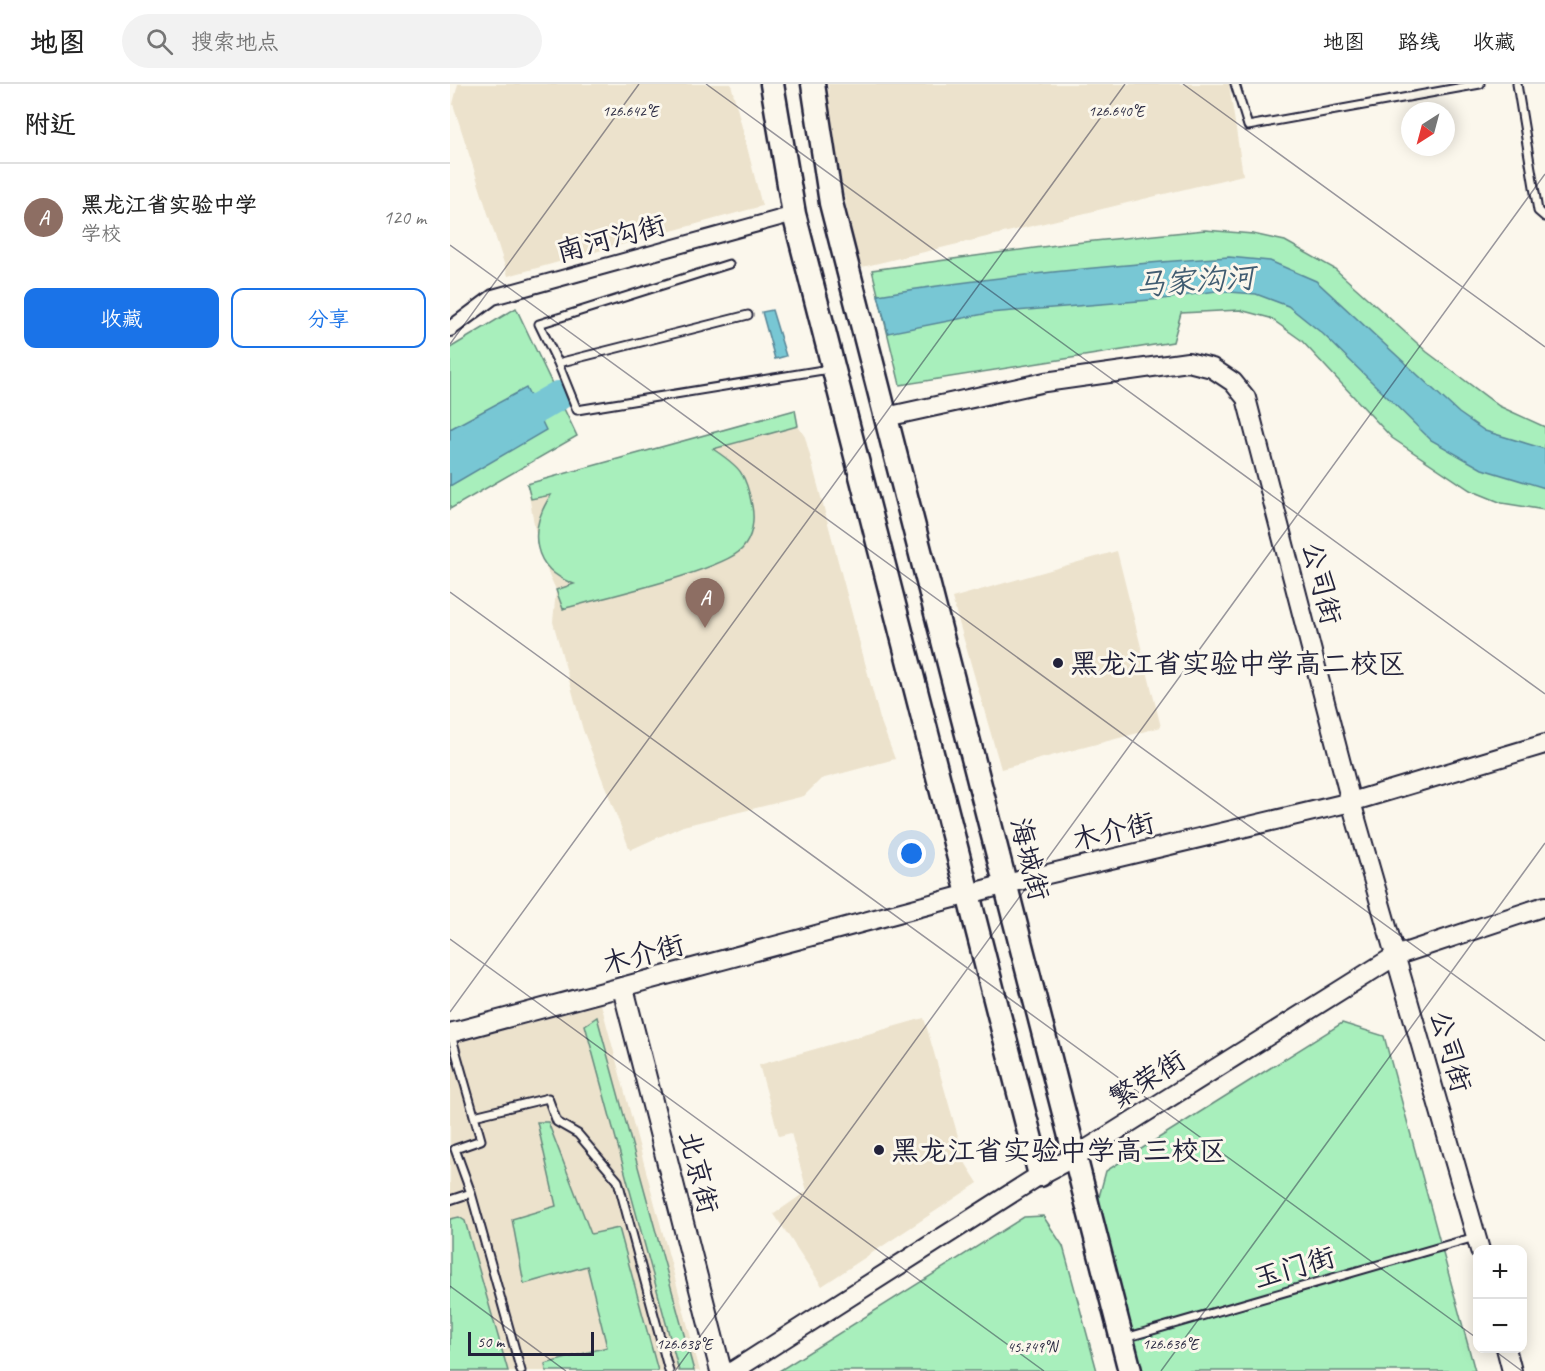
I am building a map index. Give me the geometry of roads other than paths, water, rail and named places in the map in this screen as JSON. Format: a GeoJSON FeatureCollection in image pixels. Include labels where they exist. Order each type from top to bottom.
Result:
{"type":"FeatureCollection","features":[{"type":"Feature","properties":{"kind":"main road"},"geometry":{"type":"LineString","coordinates":[[772,84],[794,214],[1040,1175]]}},
{"type":"Feature","properties":{"kind":"main road","name":"海城街"},"geometry":{"type":"LineString","coordinates":[[813,84],[831,203],[1131,1371]]}},
{"type":"Feature","properties":{"kind":"main road","name":"北京街"},"geometry":{"type":"LineString","coordinates":[[622,988],[720,1371]]}},
{"type":"Feature","properties":{"kind":"street","name":"南河沟街"},"geometry":{"type":"LineString","coordinates":[[450,329],[493,297],[794,214]]}},
{"type":"Feature","properties":{"kind":"street","name":"公司街"},"geometry":{"type":"LineString","coordinates":[[886,417],[1045,382],[1188,362],[1212,368],[1233,382],[1246,398],[1351,802],[1479,1243]]}},
{"type":"Feature","properties":{"kind":"street","name":"木介街"},"geometry":{"type":"LineString","coordinates":[[450,1033],[1006,884],[1351,802],[1545,744]]}},
{"type":"Feature","properties":{"kind":"street","name":"繁荣街"},"geometry":{"type":"LineString","coordinates":[[733,1371],[1040,1175],[1076,1156],[1395,956],[1545,906]]}},
{"type":"Feature","properties":{"kind":"street"},"geometry":{"type":"LineString","coordinates":[[1507,1353],[1512,1371]]}},
{"type":"Feature","properties":{"kind":"lane"},"geometry":{"type":"LineString","coordinates":[[1235,84],[1248,126],[1480,84]]}},
{"type":"Feature","properties":{"kind":"lane"},"geometry":{"type":"LineString","coordinates":[[1517,84],[1538,211],[1545,217]]}},
{"type":"Feature","properties":{"kind":"lane"},"geometry":{"type":"LineString","coordinates":[[729,264],[539,324],[577,410],[834,368]]}},
{"type":"Feature","properties":{"kind":"lane"},"geometry":{"type":"LineString","coordinates":[[558,363],[748,315]]}},
{"type":"Feature","properties":{"kind":"lane"},"geometry":{"type":"LineString","coordinates":[[450,1033],[481,1140],[455,1149],[471,1193],[521,1371]]}},
{"type":"Feature","properties":{"kind":"lane"},"geometry":{"type":"LineString","coordinates":[[474,1116],[548,1098],[556,1122],[578,1134],[618,1181],[669,1371]]}},
{"type":"Feature","properties":{"kind":"lane"},"geometry":{"type":"LineString","coordinates":[[450,1200],[471,1193]]}},
{"type":"Feature","properties":{"kind":"lane","name":"玉门街"},"geometry":{"type":"LineString","coordinates":[[1123,1338],[1479,1243]]}},
{"type":"Feature","properties":{"kind":"water"},"geometry":{"type":"Polygon","coordinates":[[[1229,257],[1270,261],[1316,281],[1459,413],[1485,431],[1545,449],[1545,488],[1482,469],[1431,440],[1323,334],[1288,306],[1256,294],[1216,291],[1163,299],[989,313],[888,333],[878,295],[1054,272],[1229,257]]]}},
{"type":"Feature","properties":{"kind":"water"},"geometry":{"type":"Polygon","coordinates":[[[772,310],[786,356],[775,359],[762,312],[772,310]]]}},
{"type":"Feature","properties":{"kind":"water"},"geometry":{"type":"Polygon","coordinates":[[[526,388],[546,430],[450,486],[450,429],[526,388]]]}},
{"type":"Feature","properties":{"kind":"waterway","name":"马家沟河"},"geometry":{"type":"LineString","coordinates":[[450,458],[558,396]]}},
{"type":"Feature","properties":{"kind":"place","name":"黑龙江省实验中学"},"geometry":{"type":"Point","coordinates":[705,628]}},
{"type":"Feature","properties":{"kind":"place","name":"黑龙江省实验中学高二校区"},"geometry":{"type":"Point","coordinates":[1058,663]}},
{"type":"Feature","properties":{"kind":"place","name":"黑龙江省实验中学高三校区"},"geometry":{"type":"Point","coordinates":[879,1150]}}]}
